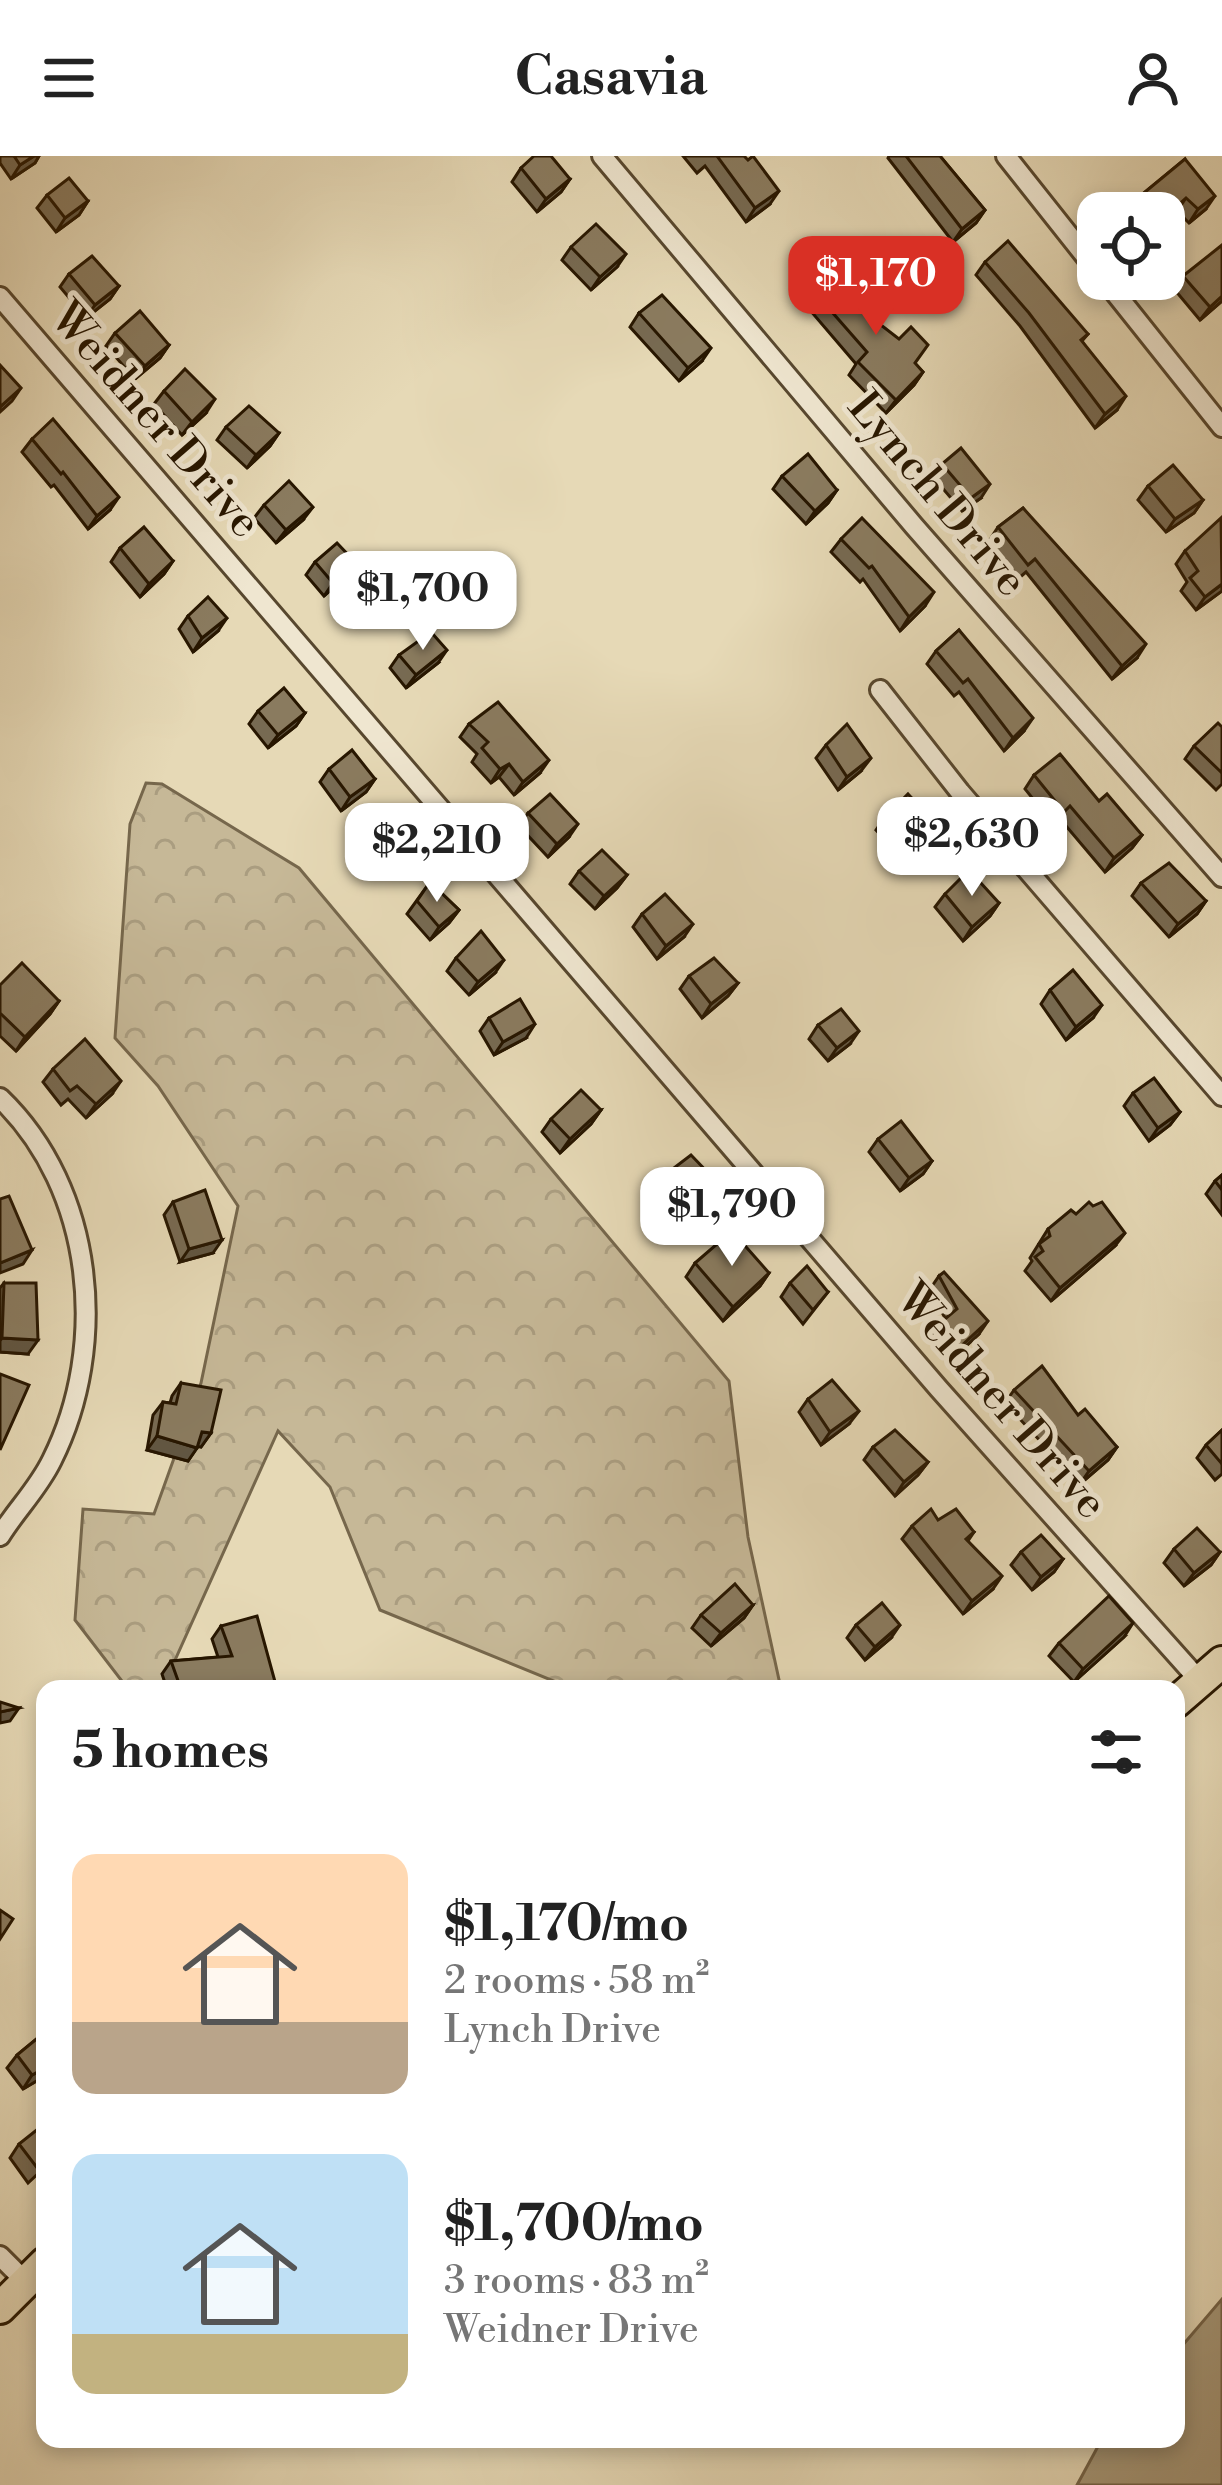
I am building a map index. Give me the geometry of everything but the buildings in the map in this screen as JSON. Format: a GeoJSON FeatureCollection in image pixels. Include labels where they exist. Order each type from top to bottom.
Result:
{"type":"FeatureCollection","features":[{"type":"Feature","properties":{"kind":"main road"},"geometry":{"type":"LineString","coordinates":[[1185,1694],[1211,1671]]}},
{"type":"Feature","properties":{"kind":"main road"},"geometry":{"type":"LineString","coordinates":[[0,2308],[36,2272]]}},
{"type":"Feature","properties":{"kind":"street","name":"Lynch Drive"},"geometry":{"type":"LineString","coordinates":[[602,156],[928,542],[1222,877]]}},
{"type":"Feature","properties":{"kind":"street"},"geometry":{"type":"LineString","coordinates":[[1006,156],[1077,246]]}},
{"type":"Feature","properties":{"kind":"street","name":"Weidner Drive"},"geometry":{"type":"LineString","coordinates":[[0,297],[925,1372],[1211,1671]]}},
{"type":"Feature","properties":{"kind":"street"},"geometry":{"type":"LineString","coordinates":[[1121,300],[1222,427]]}},
{"type":"Feature","properties":{"kind":"street"},"geometry":{"type":"LineString","coordinates":[[880,690],[960,792],[1222,1096]]}},
{"type":"Feature","properties":{"kind":"street"},"geometry":{"type":"LineString","coordinates":[[0,1099],[18,1115],[54,1175],[77,1236],[86,1304],[84,1359],[67,1425],[38,1487],[0,1537]]}},
{"type":"Feature","properties":{"kind":"street"},"geometry":{"type":"LineString","coordinates":[[0,2256],[36,2272]]}},
{"type":"Feature","properties":{"kind":"green space"},"geometry":{"type":"Polygon","coordinates":[[[146,783],[162,784],[299,868],[729,1381],[748,1537],[779,1680],[551,1680],[380,1610],[330,1487],[278,1431],[166,1680],[121,1680],[75,1620],[83,1509],[154,1514],[201,1383],[238,1206],[158,1086],[115,1038],[130,824],[146,783]]]}},
{"type":"Feature","properties":{"kind":"shaded area"},"geometry":{"type":"Polygon","coordinates":[[[1222,2299],[1222,2485],[1077,2485],[1097,2448],[1185,2448],[1185,2342],[1222,2299]]]}}]}
